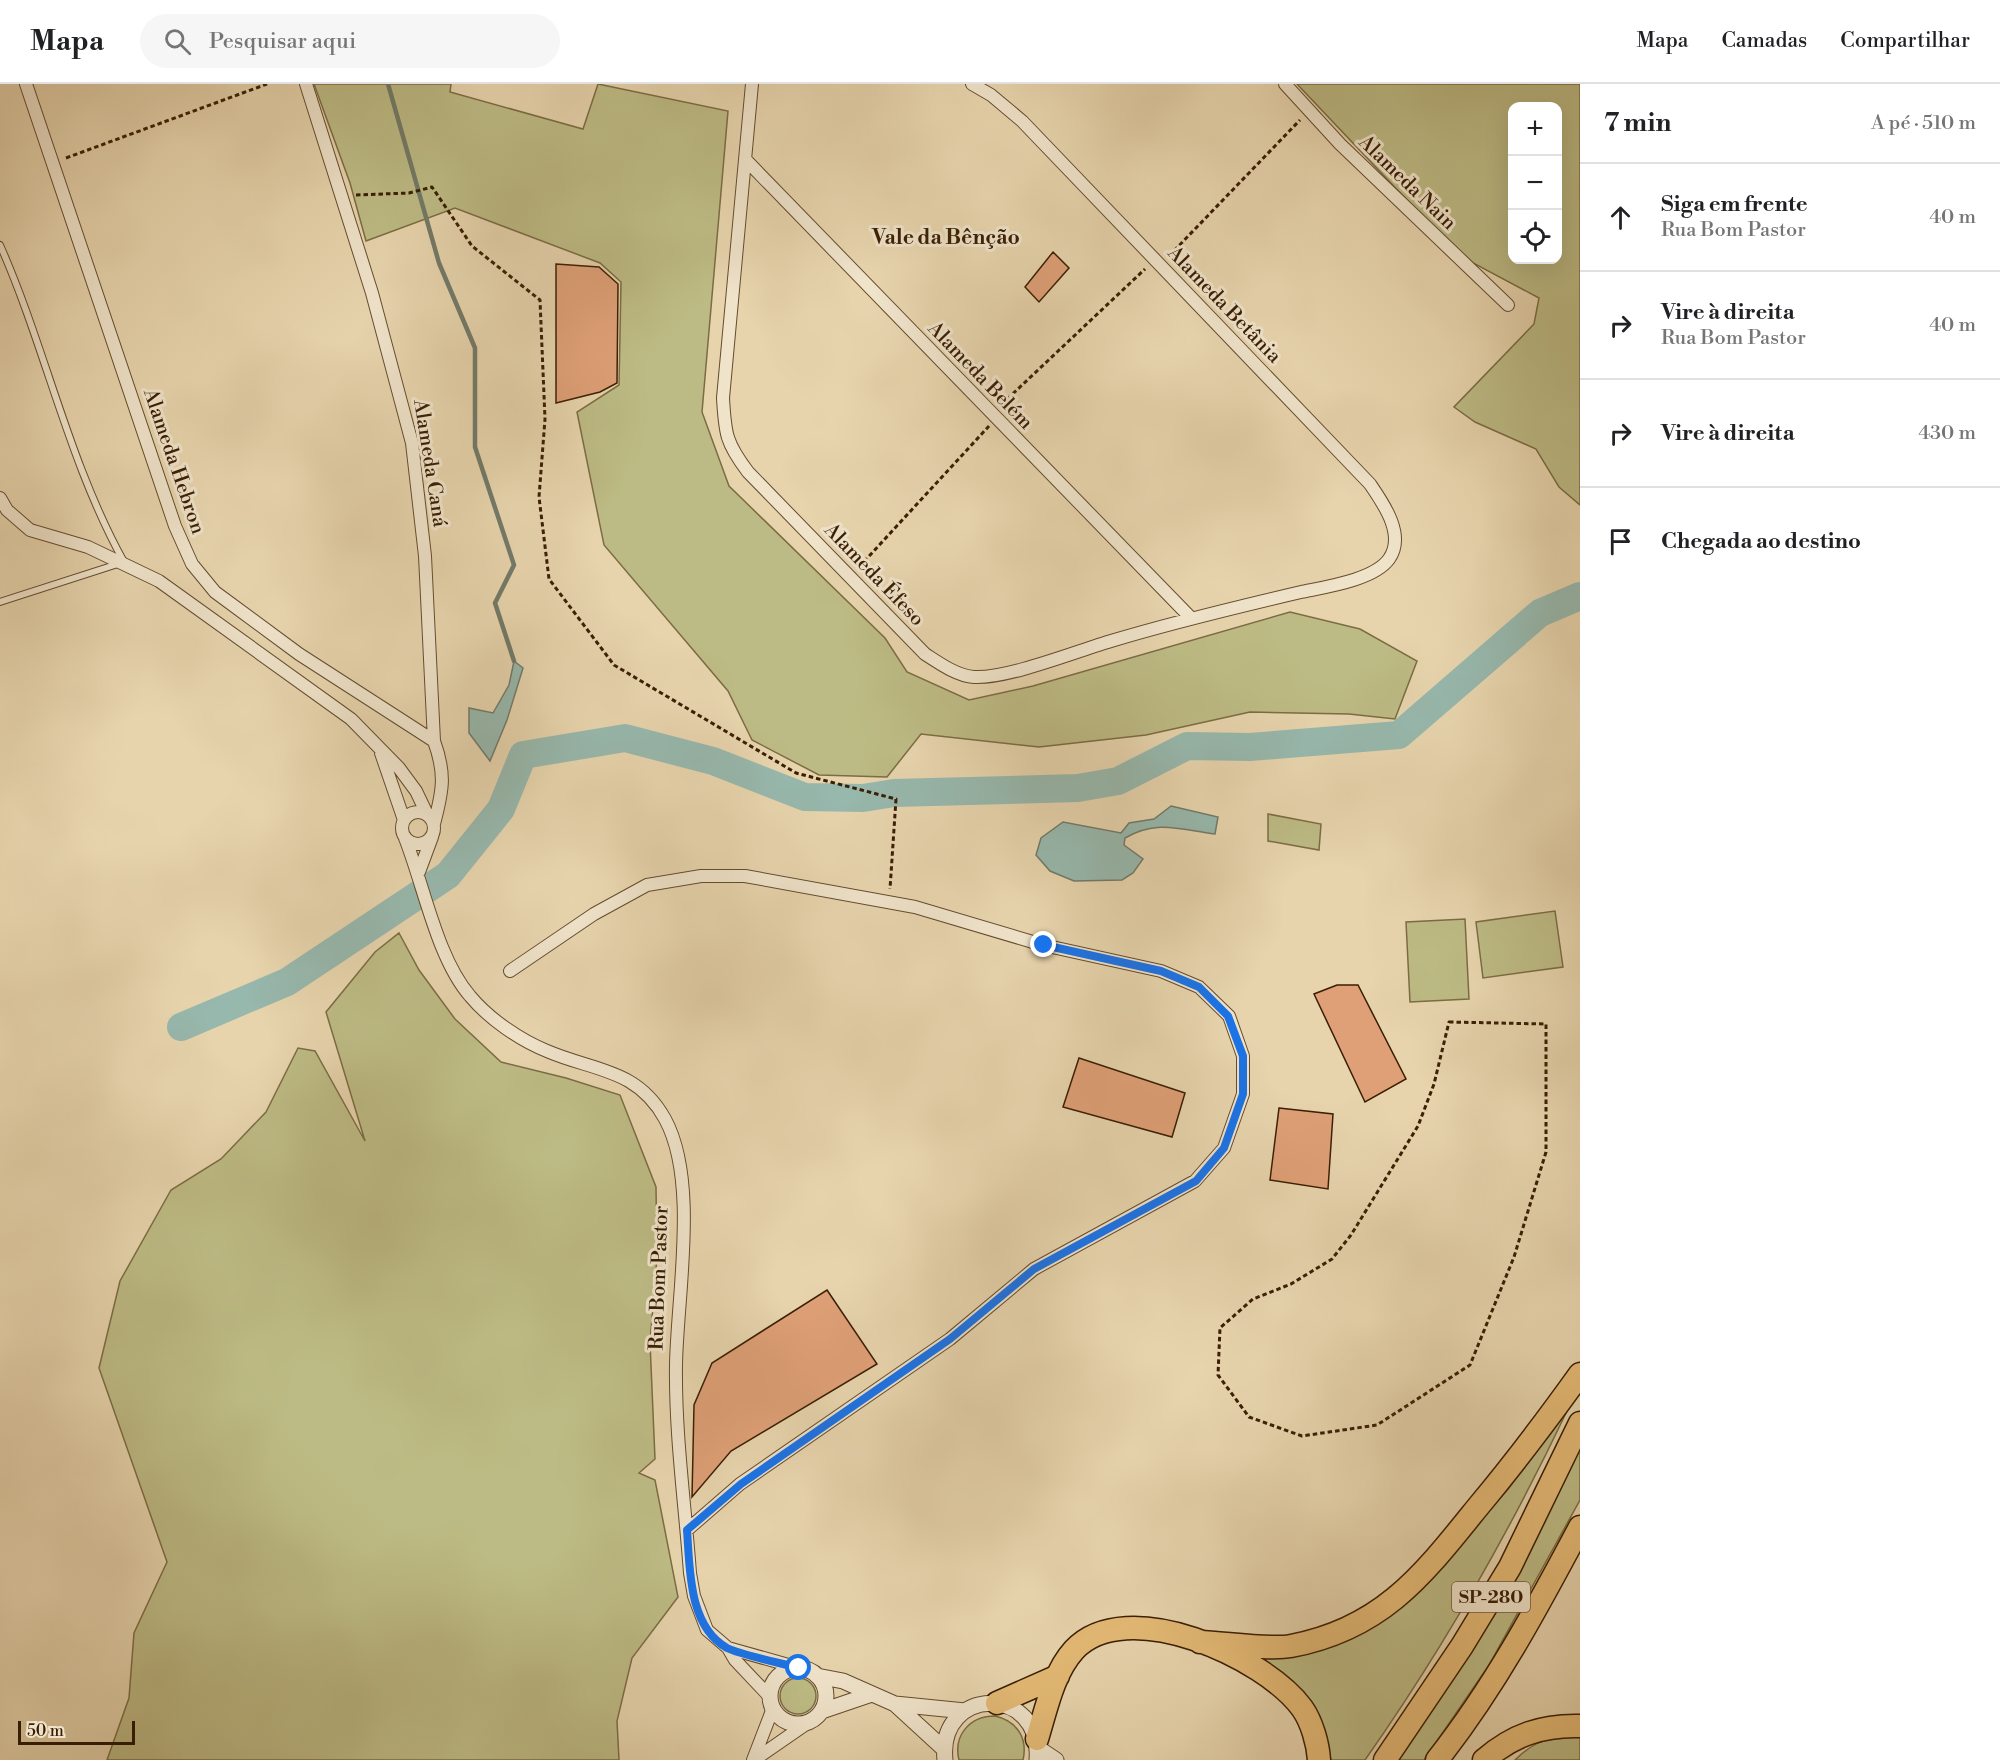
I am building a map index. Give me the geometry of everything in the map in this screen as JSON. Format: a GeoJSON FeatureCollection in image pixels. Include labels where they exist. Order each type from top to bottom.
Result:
{"type":"FeatureCollection","features":[{"type":"Feature","properties":{"kind":"highway"},"geometry":{"type":"LineString","coordinates":[[1200,1642],[1289,1646],[1342,1632],[1383,1608],[1421,1577],[1515,1463],[1580,1374]]}},
{"type":"Feature","properties":{"kind":"highway","name":"SP-280"},"geometry":{"type":"LineString","coordinates":[[1385,1760],[1462,1646],[1510,1567],[1580,1423]]}},
{"type":"Feature","properties":{"kind":"highway","name":"SP-280"},"geometry":{"type":"LineString","coordinates":[[1437,1760],[1460,1731],[1512,1651],[1580,1527]]}},
{"type":"Feature","properties":{"kind":"highway"},"geometry":{"type":"LineString","coordinates":[[1037,1749],[1058,1676],[1074,1650],[1095,1634],[1116,1628],[1142,1628],[1200,1642],[1249,1664],[1277,1682],[1303,1709],[1318,1746],[1319,1760]]}},
{"type":"Feature","properties":{"kind":"highway"},"geometry":{"type":"LineString","coordinates":[[997,1703],[1058,1676]]}},
{"type":"Feature","properties":{"kind":"highway"},"geometry":{"type":"LineString","coordinates":[[1484,1760],[1528,1731],[1555,1725],[1580,1726]]}},
{"type":"Feature","properties":{"kind":"street","name":"Alameda Hebron"},"geometry":{"type":"LineString","coordinates":[[26,84],[175,526],[192,564],[215,592],[280,640],[434,741]]}},
{"type":"Feature","properties":{"kind":"street","name":"Alameda Caná"},"geometry":{"type":"LineString","coordinates":[[306,84],[397,379],[412,443],[425,556],[434,741],[443,766],[443,791],[431,825]]}},
{"type":"Feature","properties":{"kind":"street","name":"Alameda Éfeso"},"geometry":{"type":"LineString","coordinates":[[752,84],[723,398],[724,429],[730,449],[748,472],[925,654],[950,669],[974,677],[1006,673],[1190,617],[1325,587],[1371,574]]}},
{"type":"Feature","properties":{"kind":"street","name":"Alameda Betânia"},"geometry":{"type":"LineString","coordinates":[[972,84],[991,95],[1022,121],[1370,484],[1389,511],[1394,540],[1390,558],[1371,574]]}},
{"type":"Feature","properties":{"kind":"street","name":"Alameda Nain"},"geometry":{"type":"LineString","coordinates":[[1284,84],[1404,206],[1508,305]]}},
{"type":"Feature","properties":{"kind":"street","name":"Alameda Belém"},"geometry":{"type":"LineString","coordinates":[[745,159],[1190,617]]}},
{"type":"Feature","properties":{"kind":"street"},"geometry":{"type":"LineString","coordinates":[[0,498],[7,510],[30,530],[88,547],[124,562],[159,581],[351,719],[408,779],[431,825],[419,872]]}},
{"type":"Feature","properties":{"kind":"street"},"geometry":{"type":"LineString","coordinates":[[378,746],[404,820]]}},
{"type":"Feature","properties":{"kind":"street"},"geometry":{"type":"LineString","coordinates":[[419,872],[402,826],[404,820],[414,812],[431,825]]}},
{"type":"Feature","properties":{"kind":"street"},"geometry":{"type":"LineString","coordinates":[[405,838],[410,842],[422,844],[431,825]]}},
{"type":"Feature","properties":{"kind":"street","name":"Rua Bom Pastor"},"geometry":{"type":"LineString","coordinates":[[419,872],[446,957],[470,996],[513,1034],[548,1052],[615,1072],[645,1092],[665,1120],[680,1166],[684,1236],[676,1366],[690,1573],[700,1615],[707,1630],[728,1648],[735,1660],[771,1703]]}},
{"type":"Feature","properties":{"kind":"street"},"geometry":{"type":"LineString","coordinates":[[510,970],[594,914],[647,885],[701,876],[745,876],[915,908],[1044,945],[1161,971],[1199,987],[1228,1016],[1243,1056],[1243,1094],[1224,1148],[1196,1181],[1034,1269],[950,1339],[741,1484],[687,1530]]}},
{"type":"Feature","properties":{"kind":"street","name":"Rua Bom Pastor"},"geometry":{"type":"LineString","coordinates":[[728,1648],[799,1668]]}},
{"type":"Feature","properties":{"kind":"street"},"geometry":{"type":"LineString","coordinates":[[754,1760],[771,1703],[772,1686],[778,1676],[788,1670],[799,1668],[817,1676],[836,1679],[895,1704],[965,1711]]}},
{"type":"Feature","properties":{"kind":"street"},"geometry":{"type":"LineString","coordinates":[[817,1676],[826,1693],[822,1711]]}},
{"type":"Feature","properties":{"kind":"street"},"geometry":{"type":"LineString","coordinates":[[754,1760],[822,1711],[872,1694]]}},
{"type":"Feature","properties":{"kind":"street"},"geometry":{"type":"LineString","coordinates":[[771,1703],[779,1717],[789,1723],[809,1722]]}},
{"type":"Feature","properties":{"kind":"street"},"geometry":{"type":"LineString","coordinates":[[945,1755],[950,1727],[965,1711],[975,1705],[997,1703],[1018,1711],[1033,1728],[1037,1749],[1056,1760]]}},
{"type":"Feature","properties":{"kind":"street"},"geometry":{"type":"LineString","coordinates":[[895,1704],[945,1755]]}},
{"type":"Feature","properties":{"kind":"lane"},"geometry":{"type":"LineString","coordinates":[[0,244],[99,516],[124,562],[0,603]]}},
{"type":"Feature","properties":{"kind":"path"},"geometry":{"type":"LineString","coordinates":[[54,162],[267,84]]}},
{"type":"Feature","properties":{"kind":"path"},"geometry":{"type":"LineString","coordinates":[[850,577],[994,416],[1158,262],[1309,111]]}},
{"type":"Feature","properties":{"kind":"path"},"geometry":{"type":"LineString","coordinates":[[342,196],[409,193],[432,187],[472,246],[540,300],[545,419],[539,496],[549,579],[614,665],[795,773],[896,798],[889,903]]}},
{"type":"Feature","properties":{"kind":"path"},"geometry":{"type":"LineString","coordinates":[[1449,1022],[1546,1024],[1546,1152],[1514,1257],[1470,1365],[1377,1425],[1302,1436],[1249,1417],[1218,1375],[1220,1328],[1253,1299],[1291,1284],[1332,1259],[1351,1235],[1418,1126],[1434,1084],[1449,1022]]}},
{"type":"Feature","properties":{"kind":"shaded area"},"geometry":{"type":"Polygon","coordinates":[[[314,84],[451,84],[450,92],[583,129],[598,84],[728,111],[702,412],[729,486],[885,638],[907,672],[969,700],[1033,686],[1290,612],[1360,629],[1417,661],[1395,719],[1349,714],[1250,712],[1146,735],[1039,747],[921,734],[887,777],[819,775],[752,740],[728,691],[604,545],[577,412],[619,385],[621,282],[600,263],[455,208],[366,241],[350,183],[314,84]]]}},
{"type":"Feature","properties":{"kind":"shaded area"},"geometry":{"type":"Polygon","coordinates":[[[1297,84],[1580,84],[1580,505],[1559,487],[1536,449],[1475,422],[1454,407],[1534,324],[1539,298],[1460,256],[1297,84]]]}},
{"type":"Feature","properties":{"kind":"shaded area"},"geometry":{"type":"Polygon","coordinates":[[[1268,814],[1321,824],[1319,850],[1268,841],[1268,814]]]}},
{"type":"Feature","properties":{"kind":"shaded area"},"geometry":{"type":"Polygon","coordinates":[[[1555,911],[1563,967],[1483,978],[1476,922],[1555,911]]]}},
{"type":"Feature","properties":{"kind":"shaded area"},"geometry":{"type":"Polygon","coordinates":[[[1465,919],[1469,999],[1410,1002],[1406,922],[1465,919]]]}},
{"type":"Feature","properties":{"kind":"shaded area"},"geometry":{"type":"Polygon","coordinates":[[[399,933],[419,970],[455,1019],[501,1062],[566,1078],[620,1095],[656,1187],[657,1258],[650,1342],[655,1459],[639,1473],[655,1480],[678,1597],[632,1658],[617,1721],[619,1760],[107,1760],[129,1698],[134,1633],[167,1562],[99,1368],[120,1281],[171,1190],[221,1159],[266,1112],[298,1048],[315,1051],[365,1141],[326,1012],[375,952],[399,933]]]}},
{"type":"Feature","properties":{"kind":"shaded area"},"geometry":{"type":"Polygon","coordinates":[[[1567,1411],[1474,1590],[1394,1718],[1365,1760],[1331,1760],[1327,1742],[1251,1655],[1305,1653],[1475,1526],[1508,1489],[1567,1411]]]}},
{"type":"Feature","properties":{"kind":"shaded area"},"geometry":{"type":"Polygon","coordinates":[[[1580,1446],[1580,1500],[1489,1665],[1424,1760],[1398,1760],[1580,1446]]]}},
{"type":"Feature","properties":{"kind":"shaded area"},"geometry":{"type":"Polygon","coordinates":[[[798,1678],[811,1683],[816,1696],[811,1709],[798,1714],[785,1709],[780,1696],[785,1683],[798,1678]]]}},
{"type":"Feature","properties":{"kind":"shaded area"},"geometry":{"type":"Polygon","coordinates":[[[995,1716],[1015,1726],[1019,1732],[1024,1745],[1023,1760],[959,1760],[959,1743],[965,1729],[978,1719],[995,1716]]]}},
{"type":"Feature","properties":{"kind":"shaded area"},"geometry":{"type":"Polygon","coordinates":[[[1580,1735],[1580,1760],[1515,1760],[1537,1743],[1580,1735]]]}},
{"type":"Feature","properties":{"kind":"water"},"geometry":{"type":"Polygon","coordinates":[[[514,661],[523,668],[507,720],[490,761],[469,733],[469,708],[493,713],[509,685],[514,661]]]}},
{"type":"Feature","properties":{"kind":"water"},"geometry":{"type":"Polygon","coordinates":[[[1171,806],[1218,817],[1215,834],[1170,827],[1137,832],[1125,838],[1124,845],[1143,859],[1133,873],[1122,880],[1074,881],[1050,871],[1036,855],[1041,838],[1063,822],[1121,833],[1129,823],[1154,819],[1171,806]]]}},
{"type":"Feature","properties":{"kind":"building"},"geometry":{"type":"Polygon","coordinates":[[[1053,252],[1069,268],[1039,302],[1025,287],[1053,252]]]}},
{"type":"Feature","properties":{"kind":"building"},"geometry":{"type":"Polygon","coordinates":[[[556,264],[599,267],[618,284],[617,383],[600,392],[556,403],[556,264]]]}},
{"type":"Feature","properties":{"kind":"building"},"geometry":{"type":"Polygon","coordinates":[[[1337,985],[1358,985],[1406,1079],[1365,1102],[1314,994],[1337,985]]]}},
{"type":"Feature","properties":{"kind":"building"},"geometry":{"type":"Polygon","coordinates":[[[1079,1058],[1185,1093],[1172,1137],[1063,1107],[1079,1058]]]}},
{"type":"Feature","properties":{"kind":"building"},"geometry":{"type":"Polygon","coordinates":[[[1279,1108],[1333,1114],[1328,1189],[1270,1180],[1279,1108]]]}},
{"type":"Feature","properties":{"kind":"building"},"geometry":{"type":"Polygon","coordinates":[[[827,1290],[877,1364],[731,1451],[692,1497],[694,1405],[712,1363],[827,1290]]]}},
{"type":"Feature","properties":{"kind":"waterway"},"geometry":{"type":"LineString","coordinates":[[388,84],[439,263],[475,348],[475,447],[514,565],[495,603],[514,661]]}},
{"type":"Feature","properties":{"kind":"waterway"},"geometry":{"type":"LineString","coordinates":[[181,1027],[287,982],[448,875],[501,809],[523,755],[625,738],[713,761],[805,797],[863,798],[894,793],[1078,788],[1118,781],[1187,746],[1250,747],[1399,735],[1540,613],[1580,596]]}},
{"type":"Feature","properties":{"kind":"district","name":"Vale da Bênção"},"geometry":{"type":"Point","coordinates":[946,237]}},
{"type":"Feature","properties":{"kind":"route"},"geometry":{"type":"LineString","coordinates":[[799,1668],[728,1648],[707,1630],[694,1596],[687,1530],[741,1484],[950,1339],[1034,1269],[1196,1181],[1224,1148],[1243,1094],[1243,1056],[1228,1016],[1199,987],[1161,971],[1044,945]]}}]}
